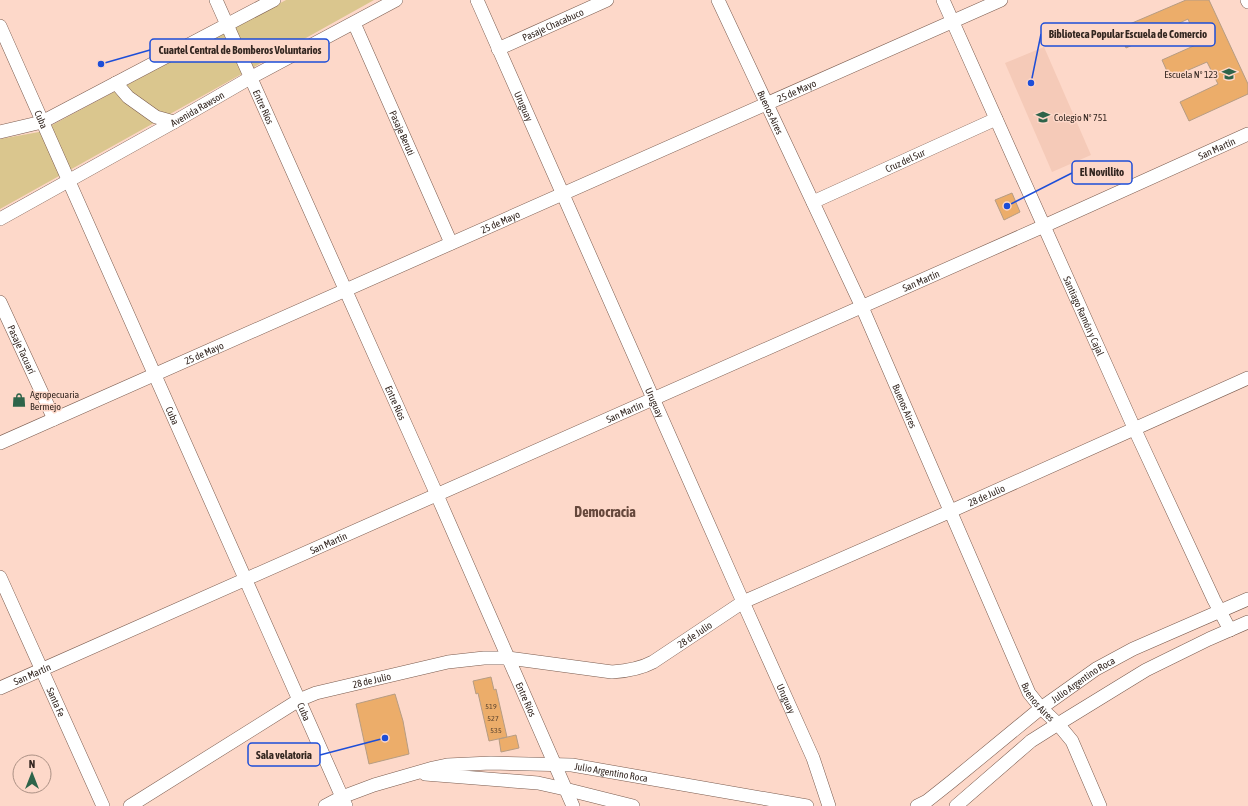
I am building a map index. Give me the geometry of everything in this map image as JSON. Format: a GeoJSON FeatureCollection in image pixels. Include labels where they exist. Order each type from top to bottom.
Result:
{"type":"FeatureCollection","features":[{"type":"Feature","properties":{"kind":"street","name":"Entre Ríos"},"geometry":{"type":"LineString","coordinates":[[216,0],[346,290],[573,806]]}},
{"type":"Feature","properties":{"kind":"street"},"geometry":{"type":"LineString","coordinates":[[0,132],[42,122],[274,0]]}},
{"type":"Feature","properties":{"kind":"street","name":"Avenida Rawson"},"geometry":{"type":"LineString","coordinates":[[0,219],[250,78],[396,0]]}},
{"type":"Feature","properties":{"kind":"street","name":"Uruguay"},"geometry":{"type":"LineString","coordinates":[[477,0],[743,602],[814,758],[829,806]]}},
{"type":"Feature","properties":{"kind":"street","name":"Pasaje Chacabuco"},"geometry":{"type":"LineString","coordinates":[[498,49],[607,0]]}},
{"type":"Feature","properties":{"kind":"street","name":"Buenos Aires"},"geometry":{"type":"LineString","coordinates":[[718,0],[862,306],[1029,693],[1072,741],[1100,806]]}},
{"type":"Feature","properties":{"kind":"street","name":"Santiago Ramón y Cajal"},"geometry":{"type":"LineString","coordinates":[[943,0],[1135,430],[1219,611],[1230,630]]}},
{"type":"Feature","properties":{"kind":"street","name":"25 de Mayo"},"geometry":{"type":"LineString","coordinates":[[0,443],[1001,0]]}},
{"type":"Feature","properties":{"kind":"street","name":"Pasaje Beruti"},"geometry":{"type":"LineString","coordinates":[[354,23],[451,243]]}},
{"type":"Feature","properties":{"kind":"street","name":"Cuba"},"geometry":{"type":"LineString","coordinates":[[0,26],[344,801]]}},
{"type":"Feature","properties":{"kind":"street"},"geometry":{"type":"LineString","coordinates":[[116,83],[128,97],[156,117],[174,122]]}},
{"type":"Feature","properties":{"kind":"street","name":"Cruz del Sur"},"geometry":{"type":"LineString","coordinates":[[813,202],[996,119]]}},
{"type":"Feature","properties":{"kind":"street","name":"San Martín"},"geometry":{"type":"LineString","coordinates":[[0,688],[1044,226],[1248,134]]}},
{"type":"Feature","properties":{"kind":"street","name":"Pasaje Tacuarí"},"geometry":{"type":"LineString","coordinates":[[0,302],[54,419]]}},
{"type":"Feature","properties":{"kind":"street","name":"28 de Julio"},"geometry":{"type":"LineString","coordinates":[[130,806],[299,700],[316,693],[448,662],[484,658],[508,658],[612,672],[629,671],[642,668],[743,602],[1135,430],[1248,378]]}},
{"type":"Feature","properties":{"kind":"street","name":"Santa Fe"},"geometry":{"type":"LineString","coordinates":[[0,577],[103,806]]}},
{"type":"Feature","properties":{"kind":"street","name":"Julio Argentino Roca"},"geometry":{"type":"LineString","coordinates":[[917,806],[927,801],[1041,708],[1096,669],[1116,657],[1248,599]]}},
{"type":"Feature","properties":{"kind":"street"},"geometry":{"type":"LineString","coordinates":[[956,806],[1031,741],[1146,670],[1248,622]]}},
{"type":"Feature","properties":{"kind":"street","name":"Julio Argentino Roca"},"geometry":{"type":"LineString","coordinates":[[325,806],[344,801],[374,785],[414,773],[447,765],[491,763],[572,765],[807,806]]}},
{"type":"Feature","properties":{"kind":"street","name":"Julio Argentino Roca"},"geometry":{"type":"LineString","coordinates":[[414,773],[538,783],[633,806]]}},
{"type":"Feature","properties":{"kind":"shaded area"},"geometry":{"type":"Polygon","coordinates":[[[286,0],[374,0],[0,209],[0,139],[39,132],[286,0]]]}},
{"type":"Feature","properties":{"kind":"shaded area"},"geometry":{"type":"Polygon","coordinates":[[[1044,47],[1091,155],[1052,172],[1005,63],[1044,47]]]}},
{"type":"Feature","properties":{"kind":"building"},"geometry":{"type":"Polygon","coordinates":[[[1186,0],[1209,0],[1248,84],[1248,94],[1189,121],[1180,102],[1218,84],[1207,62],[1170,78],[1162,60],[1198,44],[1188,19],[1126,48],[1118,29],[1186,0]]]}},
{"type":"Feature","properties":{"kind":"building"},"geometry":{"type":"Polygon","coordinates":[[[1012,193],[1020,212],[1004,220],[995,200],[1012,193]]]}},
{"type":"Feature","properties":{"kind":"building"},"geometry":{"type":"Polygon","coordinates":[[[491,677],[494,690],[496,689],[507,737],[489,741],[478,693],[476,694],[473,681],[491,677]]]}},
{"type":"Feature","properties":{"kind":"building"},"geometry":{"type":"Polygon","coordinates":[[[395,694],[403,721],[409,754],[369,764],[356,704],[395,694]]]}},
{"type":"Feature","properties":{"kind":"building"},"geometry":{"type":"Polygon","coordinates":[[[516,735],[519,748],[501,752],[499,739],[516,735]]]}},
{"type":"Feature","properties":{"kind":"place","name":"Cuartel Central de Bomberos Voluntarios"},"geometry":{"type":"Point","coordinates":[101,64]}},
{"type":"Feature","properties":{"kind":"place","name":"Escuela N° 123"},"geometry":{"type":"Point","coordinates":[1229,74]}},
{"type":"Feature","properties":{"kind":"place","name":"Biblioteca Popular Escuela de Comercio"},"geometry":{"type":"Point","coordinates":[1031,83]}},
{"type":"Feature","properties":{"kind":"place","name":"Colegio N° 751"},"geometry":{"type":"Point","coordinates":[1043,117]}},
{"type":"Feature","properties":{"kind":"place","name":"El Novillito"},"geometry":{"type":"Point","coordinates":[1007,206]}},
{"type":"Feature","properties":{"kind":"place","name":"Agropecuaria Bermejo"},"geometry":{"type":"Point","coordinates":[19,400]}},
{"type":"Feature","properties":{"kind":"place","name":"Sala velatoria"},"geometry":{"type":"Point","coordinates":[385,738]}},
{"type":"Feature","properties":{"kind":"district","name":"Democracia"},"geometry":{"type":"Point","coordinates":[605,512]}}]}
